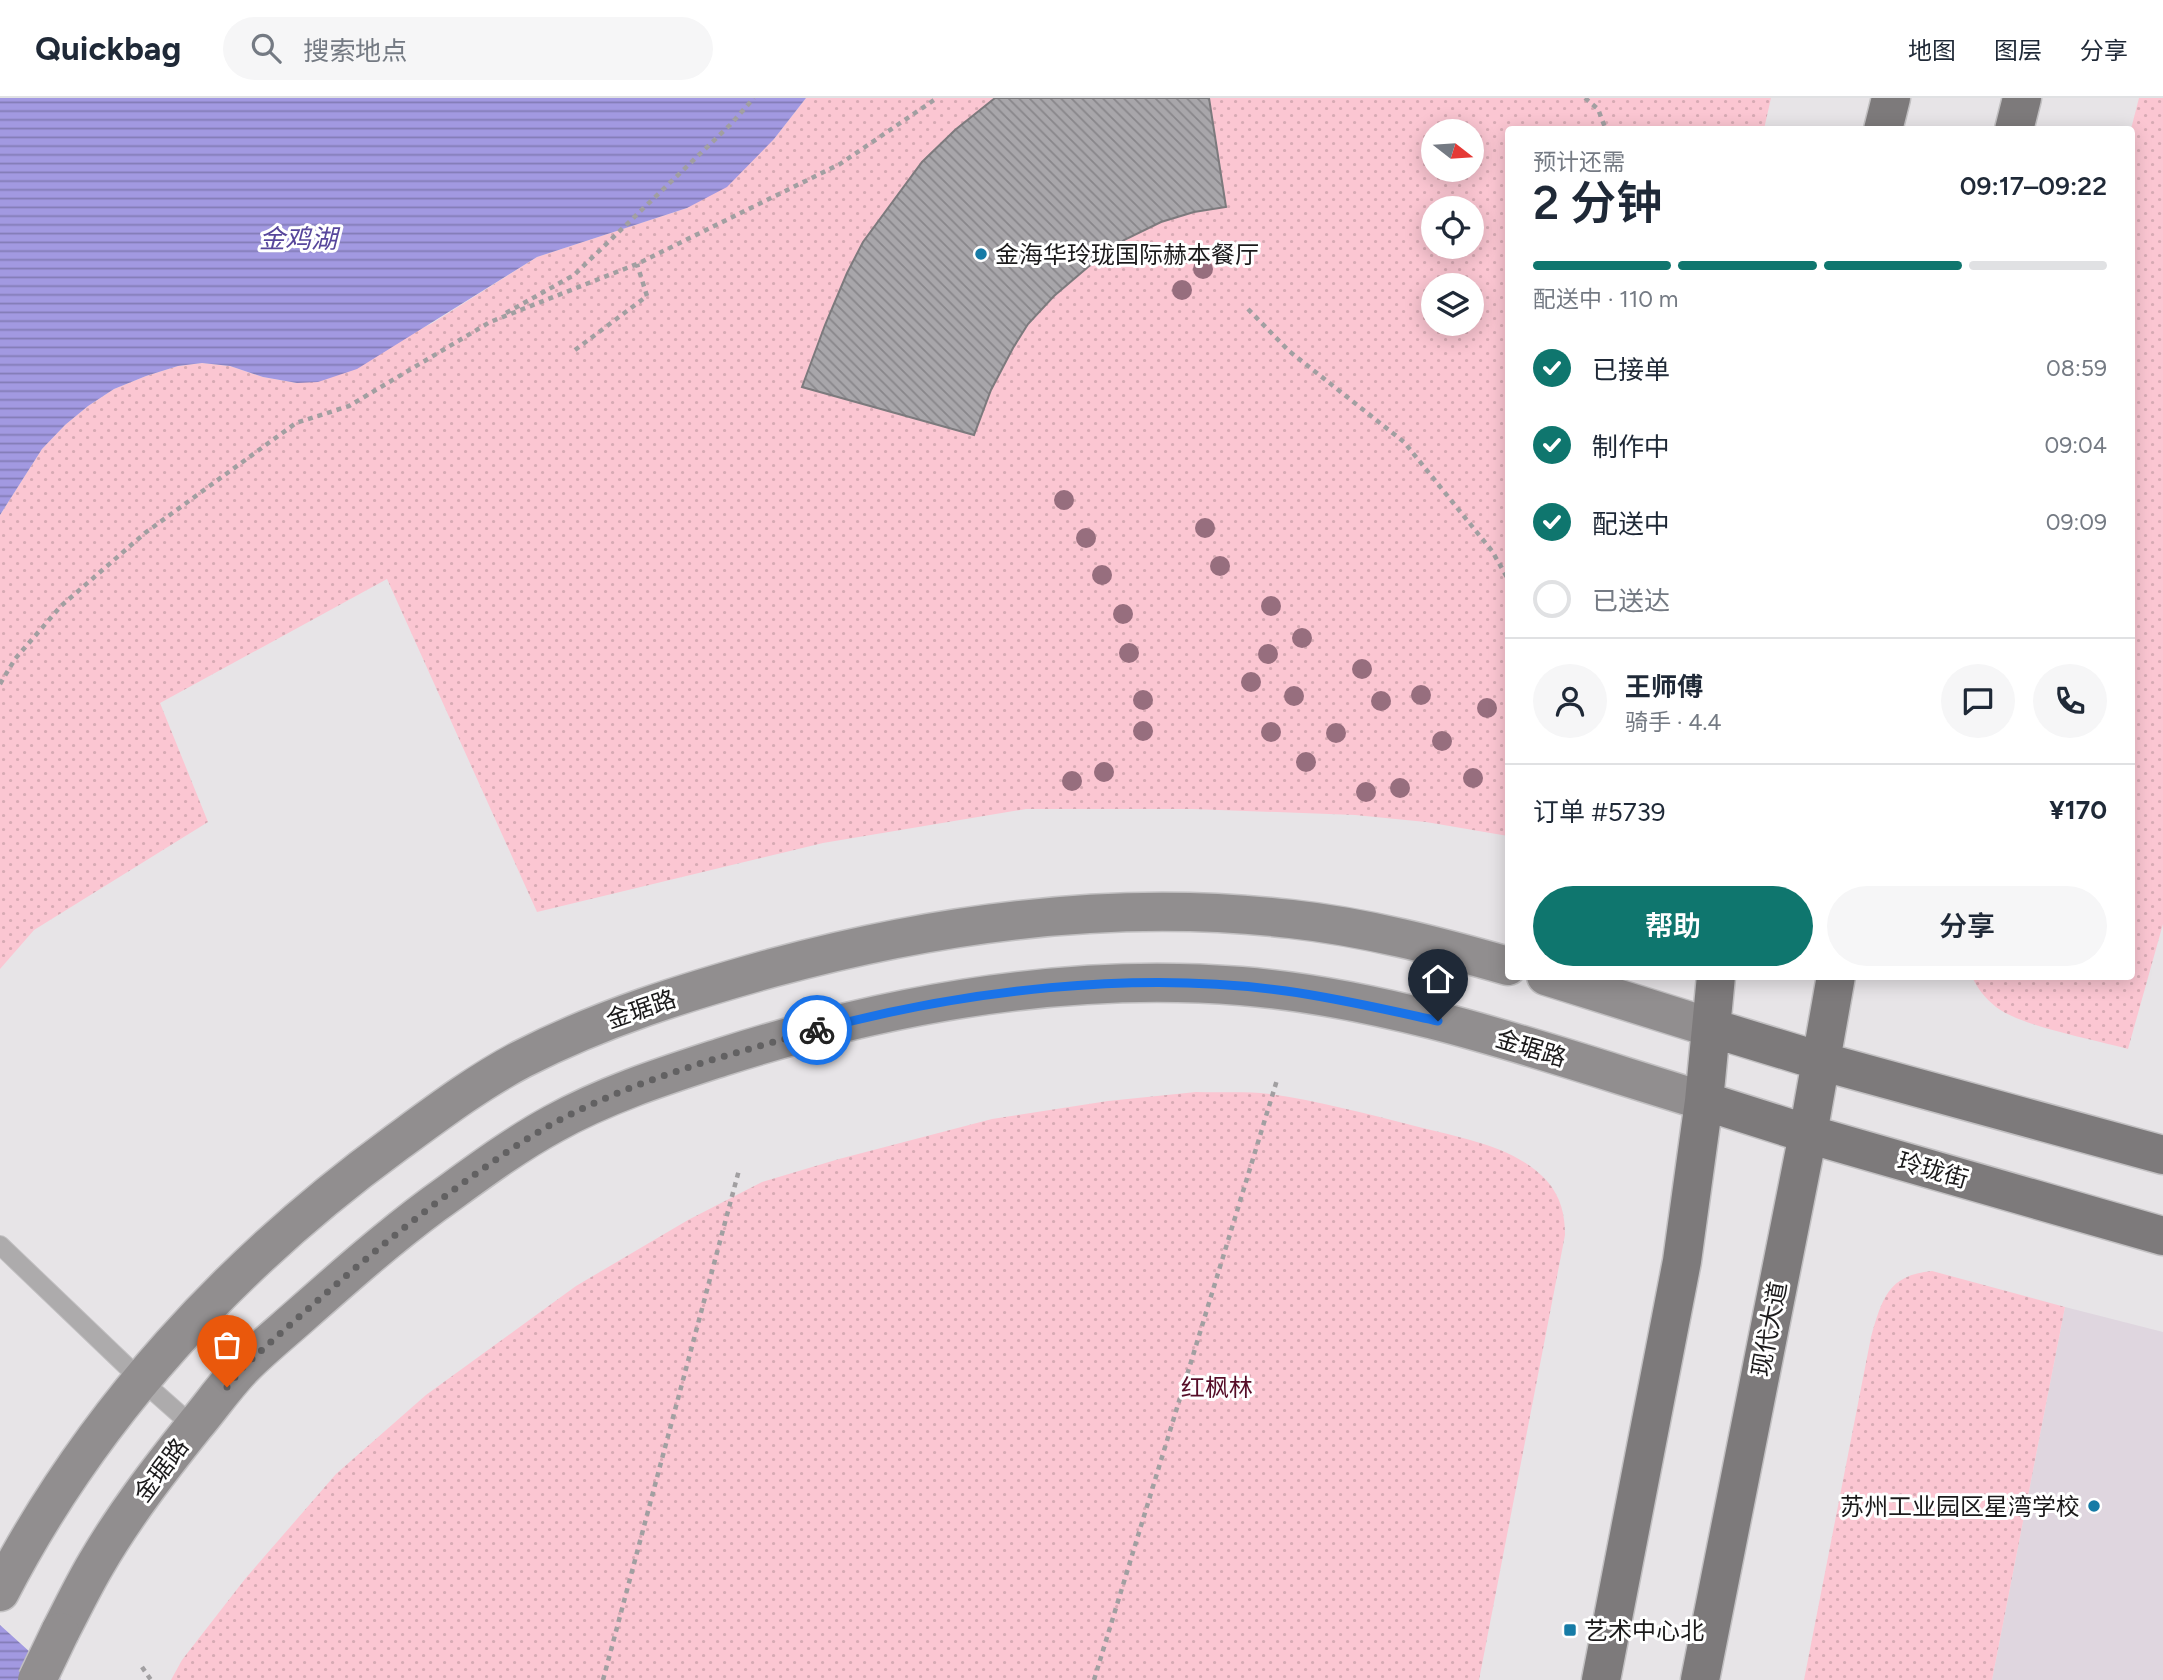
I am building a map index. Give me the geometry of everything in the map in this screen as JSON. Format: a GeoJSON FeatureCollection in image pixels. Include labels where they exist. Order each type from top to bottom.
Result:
{"type":"FeatureCollection","features":[{"type":"Feature","properties":{"kind":"main road"},"geometry":{"type":"LineString","coordinates":[[1884,126],[1891,98]]}},
{"type":"Feature","properties":{"kind":"main road"},"geometry":{"type":"LineString","coordinates":[[2015,126],[2022,98]]}},
{"type":"Feature","properties":{"kind":"main road","name":"金琚路"},"geometry":{"type":"LineString","coordinates":[[0,1592],[54,1496],[102,1427],[192,1320],[292,1227],[349,1179],[450,1104],[516,1062],[563,1039],[646,1006],[843,949],[965,926],[1070,915],[1135,911],[1242,914],[1296,919],[1406,940],[1505,965]]}},
{"type":"Feature","properties":{"kind":"main road"},"geometry":{"type":"LineString","coordinates":[[1559,980],[1820,1061],[2163,1155]]}},
{"type":"Feature","properties":{"kind":"main road"},"geometry":{"type":"LineString","coordinates":[[1601,1680],[1682,1261],[1704,1101],[1716,980]]}},
{"type":"Feature","properties":{"kind":"main road","name":"现代大道"},"geometry":{"type":"LineString","coordinates":[[1700,1680],[1808,1134],[1835,980]]}},
{"type":"Feature","properties":{"kind":"main road","name":"金琚路"},"geometry":{"type":"LineString","coordinates":[[37,1680],[95,1564],[157,1472],[243,1367],[340,1280],[421,1214],[490,1163],[550,1125],[592,1104],[669,1074],[859,1019],[974,998],[1075,986],[1136,983],[1237,986],[1347,1001],[1462,1027],[1704,1101]]}},
{"type":"Feature","properties":{"kind":"main road","name":"玲珑街"},"geometry":{"type":"LineString","coordinates":[[1704,1101],[1808,1134],[2163,1236]]}},
{"type":"Feature","properties":{"kind":"lane"},"geometry":{"type":"LineString","coordinates":[[0,1245],[194,1427]]}},
{"type":"Feature","properties":{"kind":"path"},"geometry":{"type":"LineString","coordinates":[[0,684],[15,659],[61,606],[155,525],[296,424],[349,406],[574,275],[730,125],[754,98]]}},
{"type":"Feature","properties":{"kind":"path"},"geometry":{"type":"LineString","coordinates":[[490,322],[637,264],[840,164],[937,98]]}},
{"type":"Feature","properties":{"kind":"path"},"geometry":{"type":"LineString","coordinates":[[1585,98],[1598,109],[1604,126]]}},
{"type":"Feature","properties":{"kind":"path"},"geometry":{"type":"LineString","coordinates":[[575,350],[647,296],[637,264]]}},
{"type":"Feature","properties":{"kind":"path"},"geometry":{"type":"LineString","coordinates":[[1248,309],[1289,351],[1404,442],[1492,551],[1505,574]]}},
{"type":"Feature","properties":{"kind":"path"},"geometry":{"type":"LineString","coordinates":[[1094,1680],[1277,1080]]}},
{"type":"Feature","properties":{"kind":"path"},"geometry":{"type":"LineString","coordinates":[[603,1680],[739,1170]]}},
{"type":"Feature","properties":{"kind":"path"},"geometry":{"type":"LineString","coordinates":[[142,1667],[150,1680]]}},
{"type":"Feature","properties":{"kind":"shaded area","name":"苏州工业园区星湾学校"},"geometry":{"type":"Polygon","coordinates":[[[2065,1307],[2163,1332],[2163,1680],[1992,1680],[2065,1307]]]}},
{"type":"Feature","properties":{"kind":"green space"},"geometry":{"type":"Polygon","coordinates":[[[806,98],[1771,98],[1765,126],[1505,126],[1505,835],[1426,822],[1355,815],[1192,809],[1026,809],[823,843],[537,912],[387,579],[160,703],[208,822],[34,930],[0,969],[0,515],[42,449],[65,425],[114,389],[178,366],[202,363],[230,366],[263,377],[297,383],[431,324],[537,257],[687,208],[774,139],[806,98]]]}},
{"type":"Feature","properties":{"kind":"green space"},"geometry":{"type":"Polygon","coordinates":[[[2139,98],[2163,98],[2163,924],[2128,1049],[2078,1037],[2007,1014],[1988,1000],[1974,980],[2135,980],[2135,126],[2132,126],[2139,98]]]}},
{"type":"Feature","properties":{"kind":"green space","name":"红枫林"},"geometry":{"type":"Polygon","coordinates":[[[1196,1092],[1288,1097],[1465,1138],[1502,1151],[1534,1169],[1552,1187],[1559,1200],[1565,1235],[1479,1680],[171,1680],[182,1660],[245,1579],[336,1474],[426,1395],[576,1286],[688,1220],[762,1182],[992,1119],[1108,1101],[1196,1092]]]}},
{"type":"Feature","properties":{"kind":"green space"},"geometry":{"type":"Polygon","coordinates":[[[1932,1271],[2065,1307],[1992,1680],[1804,1680],[1875,1323],[1884,1300],[1896,1284],[1917,1273],[1932,1271]]]}},
{"type":"Feature","properties":{"kind":"water","name":"金鸡湖"},"geometry":{"type":"Polygon","coordinates":[[[0,98],[806,98],[774,139],[727,187],[687,208],[537,257],[357,369],[318,382],[297,383],[263,377],[230,366],[202,363],[178,366],[114,389],[65,425],[42,449],[0,515],[0,98]]]}},
{"type":"Feature","properties":{"kind":"water"},"geometry":{"type":"Polygon","coordinates":[[[0,1625],[61,1680],[0,1680],[0,1625]]]}},
{"type":"Feature","properties":{"kind":"building","name":"金海华玲珑国际赫本餐厅"},"geometry":{"type":"Polygon","coordinates":[[[995,98],[1209,98],[1226,207],[1194,212],[1161,222],[1124,240],[1054,296],[1028,324],[1013,348],[991,390],[974,435],[802,387],[825,325],[863,242],[922,162],[955,130],[995,98]]]}},
{"type":"Feature","properties":{"kind":"way so far"},"geometry":{"type":"LineString","coordinates":[[227,1387],[243,1367],[384,1242],[490,1163],[550,1125],[592,1104],[669,1074],[817,1030]]}},
{"type":"Feature","properties":{"kind":"place","name":"金海华玲珑国际赫本餐厅"},"geometry":{"type":"Point","coordinates":[981,254]}},
{"type":"Feature","properties":{"kind":"place","name":"苏州工业园区星湾学校"},"geometry":{"type":"Point","coordinates":[2094,1506]}},
{"type":"Feature","properties":{"kind":"place","name":"艺术中心北"},"geometry":{"type":"Point","coordinates":[1570,1630]}},
{"type":"Feature","properties":{"kind":"route"},"geometry":{"type":"LineString","coordinates":[[817,1030],[911,1008],[974,998],[1075,986],[1136,983],[1237,986],[1286,991],[1438,1021]]}}]}
